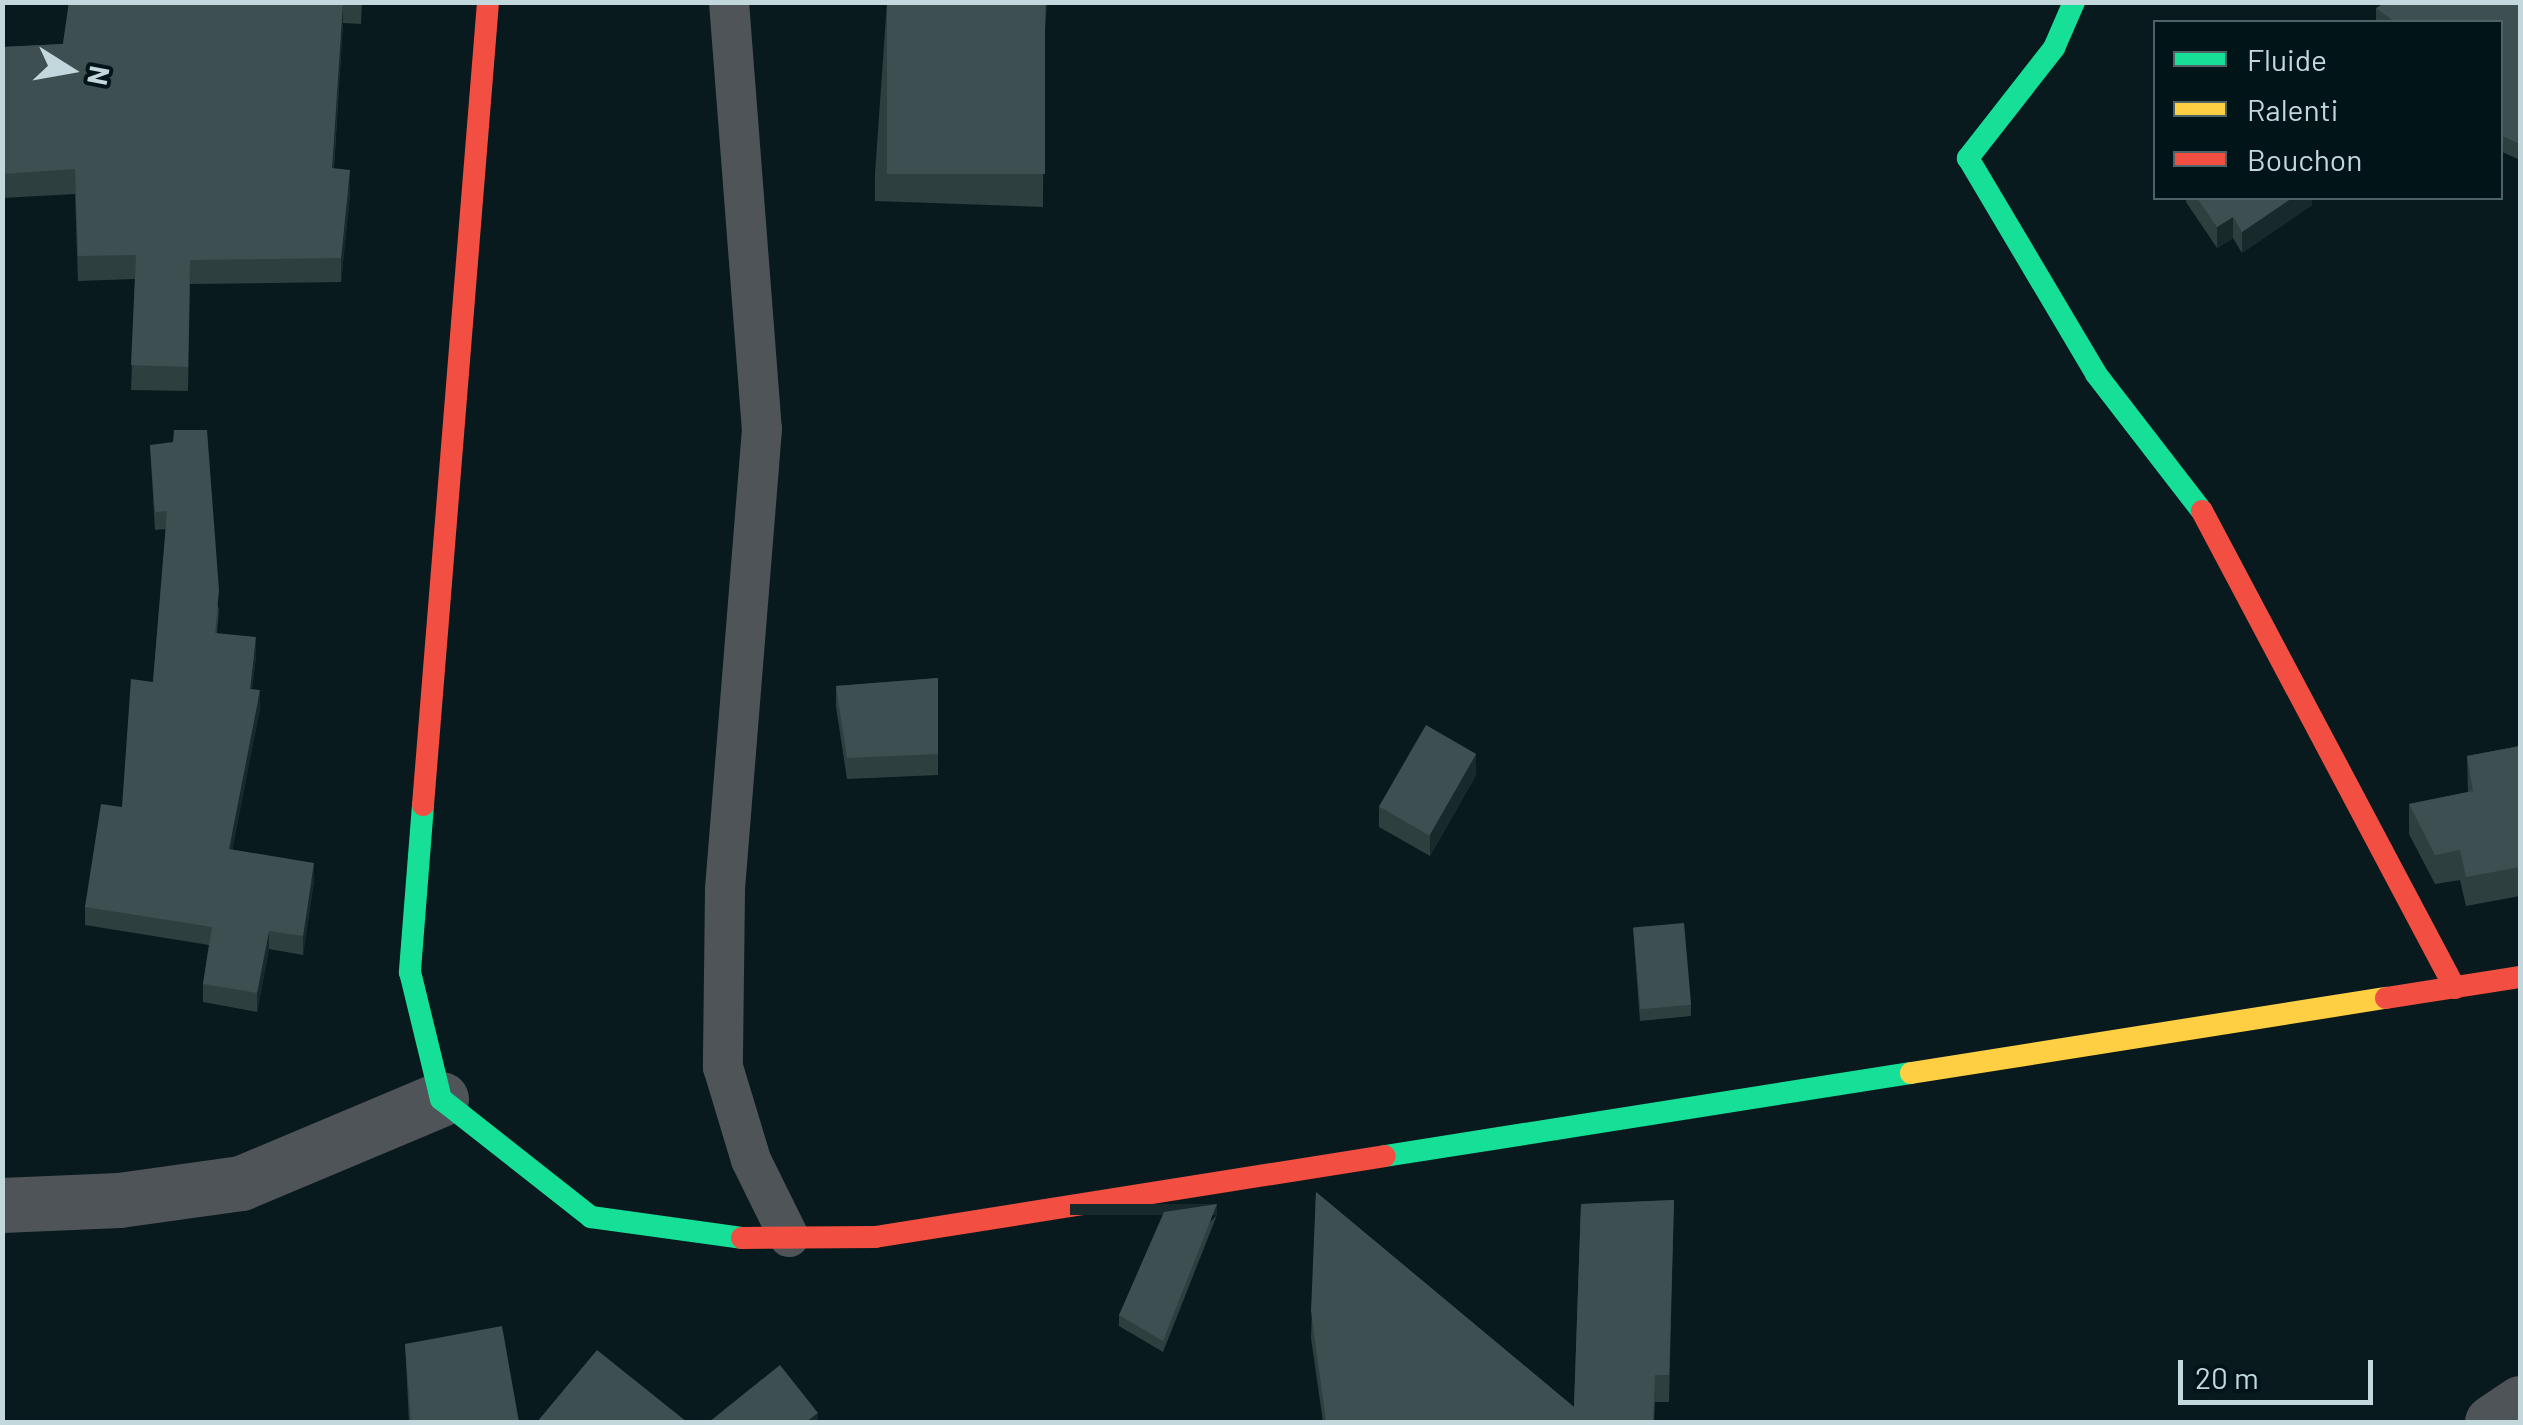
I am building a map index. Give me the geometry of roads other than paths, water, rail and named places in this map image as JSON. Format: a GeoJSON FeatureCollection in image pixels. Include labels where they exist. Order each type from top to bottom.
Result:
{"type":"FeatureCollection","features":[{"type":"Feature","properties":{"kind":"main road"},"geometry":{"type":"LineString","coordinates":[[488,2],[410,972],[441,1099],[591,1217],[709,1238],[894,1234],[2520,977]]}},
{"type":"Feature","properties":{"kind":"main road"},"geometry":{"type":"LineString","coordinates":[[2074,2],[2054,48],[1968,158],[2096,374],[2205,515],[2455,988]]}},
{"type":"Feature","properties":{"kind":"street"},"geometry":{"type":"LineString","coordinates":[[2,1205],[119,1200],[241,1183],[441,1099]]}},
{"type":"Feature","properties":{"kind":"street"},"geometry":{"type":"LineString","coordinates":[[2492,1422],[2520,1404]]}},
{"type":"Feature","properties":{"kind":"lane"},"geometry":{"type":"LineString","coordinates":[[730,2],[762,429],[724,890],[723,1067],[751,1160],[789,1237]]}}]}
